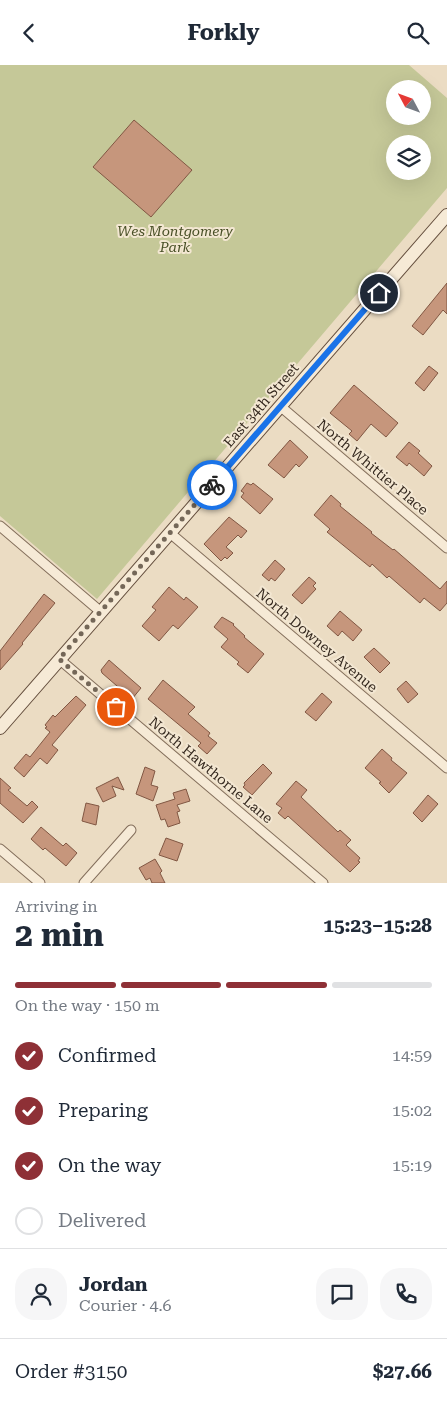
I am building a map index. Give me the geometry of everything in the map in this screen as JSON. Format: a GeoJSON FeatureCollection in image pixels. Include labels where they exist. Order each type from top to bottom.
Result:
{"type":"FeatureCollection","features":[{"type":"Feature","properties":{"kind":"main road","name":"East 34th Street"},"geometry":{"type":"LineString","coordinates":[[0,728],[447,215]]}},
{"type":"Feature","properties":{"kind":"street","name":"North Whittier Place"},"geometry":{"type":"LineString","coordinates":[[280,406],[447,548]]}},
{"type":"Feature","properties":{"kind":"street"},"geometry":{"type":"LineString","coordinates":[[0,526],[101,612]]}},
{"type":"Feature","properties":{"kind":"street","name":"North Downey Avenue"},"geometry":{"type":"LineString","coordinates":[[170,533],[447,768]]}},
{"type":"Feature","properties":{"kind":"street","name":"North Hawthorne Lane"},"geometry":{"type":"LineString","coordinates":[[59,659],[323,883]]}},
{"type":"Feature","properties":{"kind":"street"},"geometry":{"type":"LineString","coordinates":[[84,883],[131,830]]}},
{"type":"Feature","properties":{"kind":"street"},"geometry":{"type":"LineString","coordinates":[[0,849],[40,883]]}},
{"type":"Feature","properties":{"kind":"green space","name":"Wes Montgomery Park"},"geometry":{"type":"Polygon","coordinates":[[[0,65],[409,65],[426,80],[386,80],[386,125],[431,125],[431,84],[447,98],[447,188],[97,599],[0,516],[0,65]]]}},
{"type":"Feature","properties":{"kind":"building"},"geometry":{"type":"Polygon","coordinates":[[[134,120],[192,170],[151,217],[93,167],[134,120]]]}},
{"type":"Feature","properties":{"kind":"building"},"geometry":{"type":"Polygon","coordinates":[[[447,283],[447,314],[443,310],[423,335],[412,326],[447,283]]]}},
{"type":"Feature","properties":{"kind":"building"},"geometry":{"type":"Polygon","coordinates":[[[429,366],[438,373],[424,391],[415,383],[429,366]]]}},
{"type":"Feature","properties":{"kind":"building"},"geometry":{"type":"Polygon","coordinates":[[[354,385],[398,423],[386,437],[371,424],[357,441],[349,434],[352,431],[330,413],[354,385]]]}},
{"type":"Feature","properties":{"kind":"building"},"geometry":{"type":"Polygon","coordinates":[[[290,440],[308,457],[299,467],[296,464],[284,478],[268,465],[290,440]]]}},
{"type":"Feature","properties":{"kind":"building"},"geometry":{"type":"Polygon","coordinates":[[[409,442],[420,451],[418,453],[432,466],[424,476],[409,463],[407,466],[396,457],[409,442]]]}},
{"type":"Feature","properties":{"kind":"building"},"geometry":{"type":"Polygon","coordinates":[[[247,483],[251,485],[253,483],[273,499],[260,514],[241,497],[244,493],[241,491],[247,483]]]}},
{"type":"Feature","properties":{"kind":"building"},"geometry":{"type":"Polygon","coordinates":[[[331,495],[341,504],[340,506],[371,533],[394,549],[440,589],[447,581],[447,603],[440,611],[424,598],[420,603],[389,576],[387,578],[372,564],[370,567],[327,532],[330,529],[314,515],[331,495]]]}},
{"type":"Feature","properties":{"kind":"building"},"geometry":{"type":"Polygon","coordinates":[[[229,517],[247,531],[241,538],[238,535],[226,547],[233,553],[227,559],[225,557],[221,561],[204,544],[229,517]]]}},
{"type":"Feature","properties":{"kind":"building"},"geometry":{"type":"Polygon","coordinates":[[[275,560],[285,569],[275,581],[271,578],[269,581],[262,575],[275,560]]]}},
{"type":"Feature","properties":{"kind":"building"},"geometry":{"type":"Polygon","coordinates":[[[309,577],[316,583],[313,586],[316,589],[302,604],[292,595],[309,577]]]}},
{"type":"Feature","properties":{"kind":"building"},"geometry":{"type":"Polygon","coordinates":[[[169,587],[184,600],[186,597],[198,607],[178,629],[173,625],[159,641],[142,626],[156,610],[152,607],[169,587]]]}},
{"type":"Feature","properties":{"kind":"building"},"geometry":{"type":"Polygon","coordinates":[[[44,594],[55,603],[0,670],[0,651],[44,594]]]}},
{"type":"Feature","properties":{"kind":"building"},"geometry":{"type":"Polygon","coordinates":[[[340,611],[362,630],[353,641],[342,631],[338,636],[327,626],[340,611]]]}},
{"type":"Feature","properties":{"kind":"building"},"geometry":{"type":"Polygon","coordinates":[[[222,617],[234,624],[244,637],[264,654],[248,673],[237,664],[239,662],[221,647],[228,639],[214,627],[222,617]]]}},
{"type":"Feature","properties":{"kind":"building"},"geometry":{"type":"Polygon","coordinates":[[[374,648],[390,663],[380,673],[364,657],[374,648]]]}},
{"type":"Feature","properties":{"kind":"building"},"geometry":{"type":"Polygon","coordinates":[[[109,660],[141,688],[132,699],[102,673],[101,670],[109,660]]]}},
{"type":"Feature","properties":{"kind":"building"},"geometry":{"type":"Polygon","coordinates":[[[163,680],[195,707],[188,714],[210,733],[208,736],[217,743],[207,754],[198,746],[201,743],[148,699],[163,680]]]}},
{"type":"Feature","properties":{"kind":"building"},"geometry":{"type":"Polygon","coordinates":[[[406,681],[418,694],[408,703],[397,689],[406,681]]]}},
{"type":"Feature","properties":{"kind":"building"},"geometry":{"type":"Polygon","coordinates":[[[322,693],[332,702],[316,721],[305,712],[322,693]]]}},
{"type":"Feature","properties":{"kind":"building"},"geometry":{"type":"Polygon","coordinates":[[[76,696],[86,705],[52,745],[58,750],[47,764],[40,758],[24,777],[14,768],[26,754],[30,757],[50,732],[45,728],[47,727],[45,725],[53,715],[55,717],[76,696]]]}},
{"type":"Feature","properties":{"kind":"building"},"geometry":{"type":"Polygon","coordinates":[[[382,749],[392,758],[391,760],[407,773],[389,793],[379,783],[381,782],[365,768],[382,749]]]}},
{"type":"Feature","properties":{"kind":"building"},"geometry":{"type":"Polygon","coordinates":[[[263,764],[272,773],[252,795],[243,787],[244,783],[263,764]]]}},
{"type":"Feature","properties":{"kind":"building"},"geometry":{"type":"Polygon","coordinates":[[[145,767],[155,771],[151,785],[158,787],[153,801],[136,794],[145,767]]]}},
{"type":"Feature","properties":{"kind":"building"},"geometry":{"type":"Polygon","coordinates":[[[118,777],[124,790],[112,786],[116,796],[103,802],[96,788],[118,777]]]}},
{"type":"Feature","properties":{"kind":"building"},"geometry":{"type":"Polygon","coordinates":[[[0,778],[11,788],[8,790],[27,806],[32,801],[38,807],[23,823],[0,803],[0,778]]]}},
{"type":"Feature","properties":{"kind":"building"},"geometry":{"type":"Polygon","coordinates":[[[296,781],[307,790],[301,797],[338,832],[340,830],[351,840],[346,845],[360,858],[358,861],[360,862],[350,872],[288,816],[285,819],[278,813],[282,808],[276,804],[296,781]]]}},
{"type":"Feature","properties":{"kind":"building"},"geometry":{"type":"Polygon","coordinates":[[[186,789],[190,801],[177,805],[180,811],[177,812],[180,823],[168,827],[165,819],[161,820],[156,805],[175,799],[173,793],[186,789]]]}},
{"type":"Feature","properties":{"kind":"building"},"geometry":{"type":"Polygon","coordinates":[[[428,795],[438,804],[422,822],[413,813],[428,795]]]}},
{"type":"Feature","properties":{"kind":"building"},"geometry":{"type":"Polygon","coordinates":[[[86,803],[99,806],[96,825],[82,821],[86,803]]]}},
{"type":"Feature","properties":{"kind":"building"},"geometry":{"type":"Polygon","coordinates":[[[41,827],[63,846],[66,843],[77,853],[66,866],[31,839],[41,827]]]}},
{"type":"Feature","properties":{"kind":"building"},"geometry":{"type":"Polygon","coordinates":[[[166,838],[183,844],[177,861],[159,855],[166,838]]]}},
{"type":"Feature","properties":{"kind":"building"},"geometry":{"type":"Polygon","coordinates":[[[155,859],[162,871],[160,873],[165,883],[152,883],[150,878],[146,880],[139,868],[155,859]]]}},
{"type":"Feature","properties":{"kind":"way so far"},"geometry":{"type":"LineString","coordinates":[[116,707],[59,659],[212,485]]}},
{"type":"Feature","properties":{"kind":"route"},"geometry":{"type":"LineString","coordinates":[[212,485],[379,293]]}}]}
